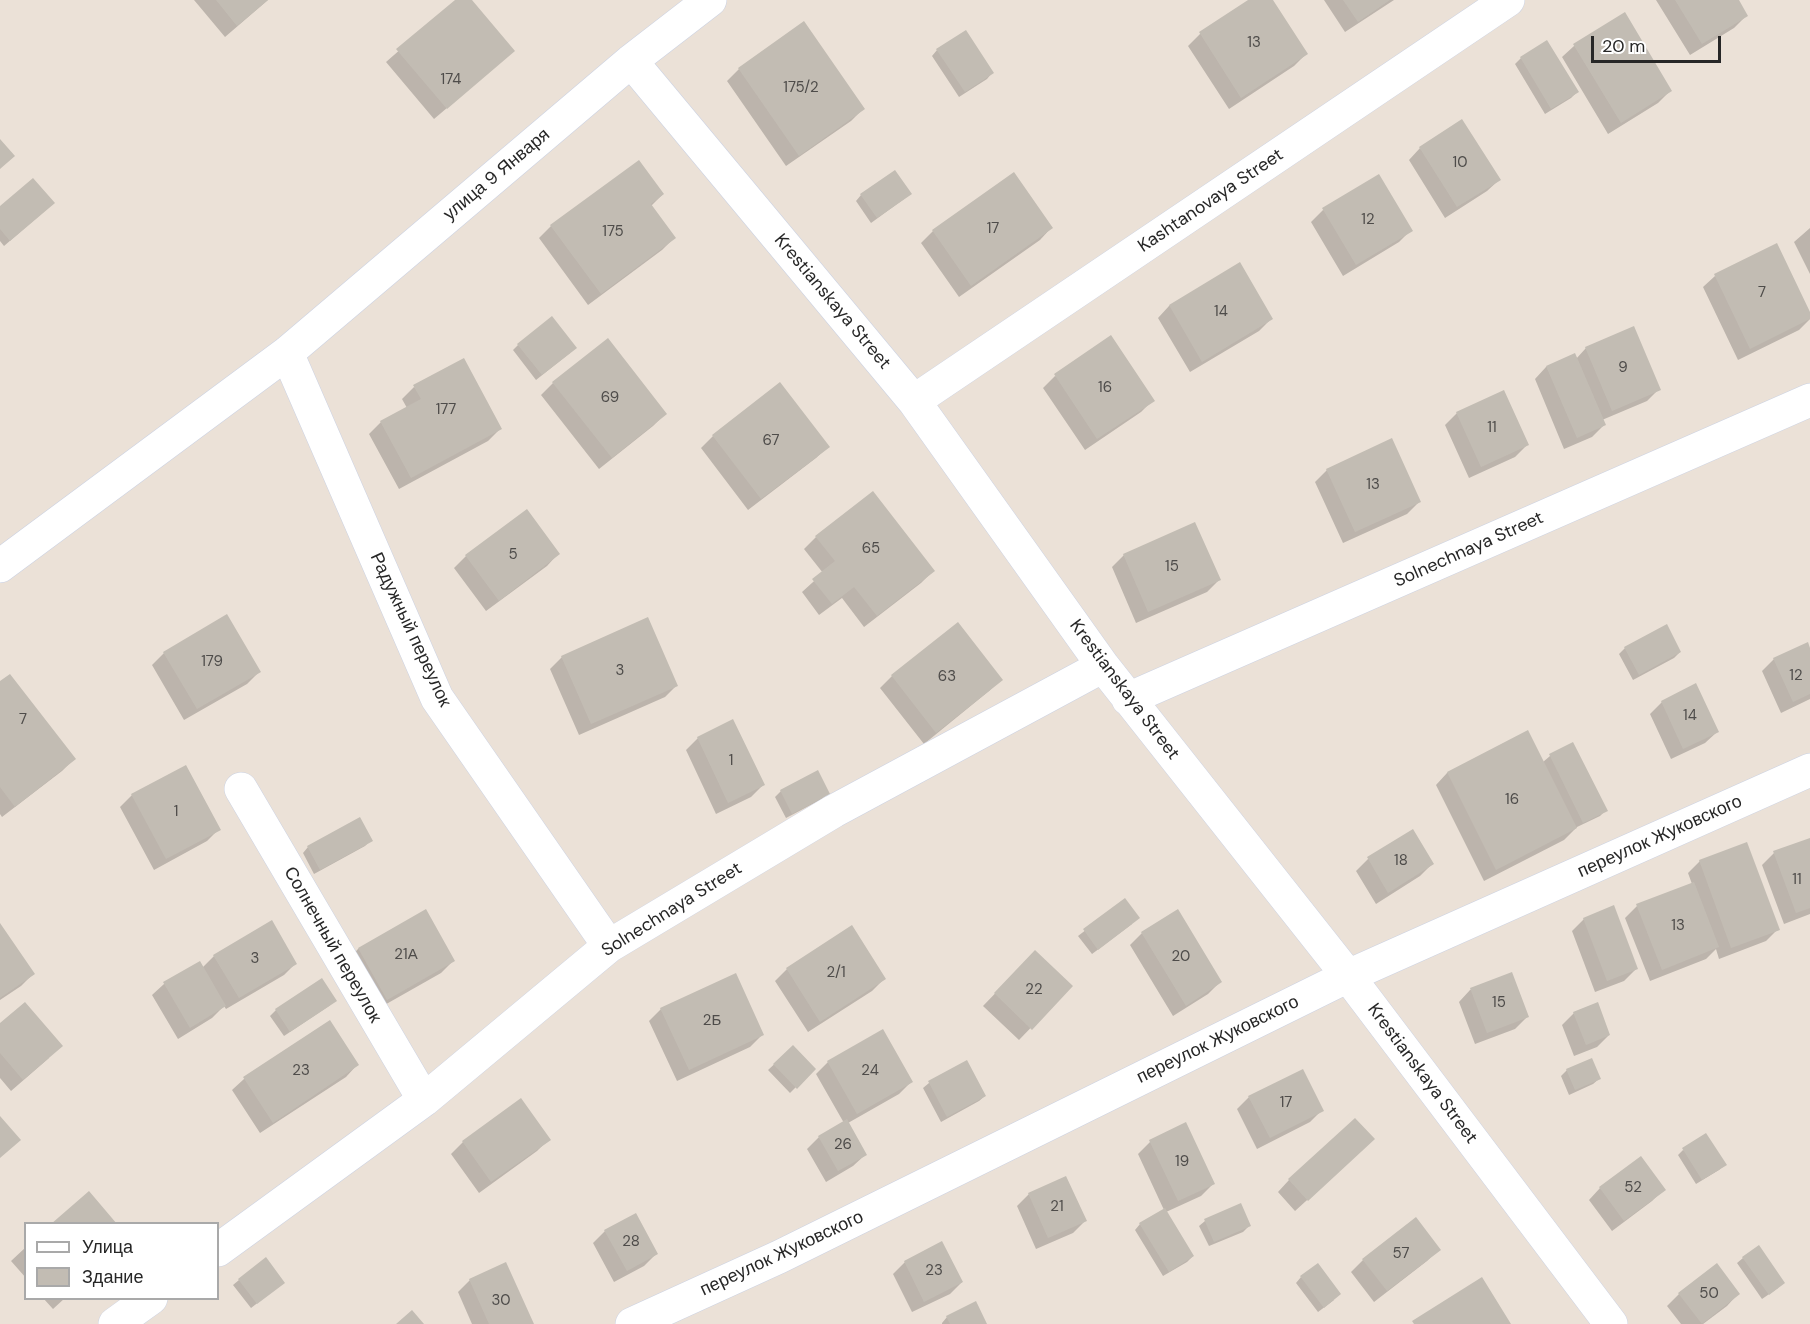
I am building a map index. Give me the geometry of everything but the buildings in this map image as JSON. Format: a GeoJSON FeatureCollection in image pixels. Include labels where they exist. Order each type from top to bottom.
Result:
{"type":"FeatureCollection","features":[{"type":"Feature","properties":{"kind":"street","name":"улица 9 Января"},"geometry":{"type":"LineString","coordinates":[[2,565],[287,353],[631,61],[710,0]]}},
{"type":"Feature","properties":{"kind":"street","name":"Kashtanovaya Street"},"geometry":{"type":"LineString","coordinates":[[914,401],[1508,0]]}},
{"type":"Feature","properties":{"kind":"street","name":"Krestianskaya Street"},"geometry":{"type":"LineString","coordinates":[[631,61],[914,401],[1103,666],[1348,976],[1611,1324]]}},
{"type":"Feature","properties":{"kind":"street","name":"Радужный переулок"},"geometry":{"type":"LineString","coordinates":[[287,353],[437,698],[609,946]]}},
{"type":"Feature","properties":{"kind":"street","name":"Solnechnaya Street"},"geometry":{"type":"LineString","coordinates":[[1128,699],[1810,400]]}},
{"type":"Feature","properties":{"kind":"street","name":"Solnechnaya Street"},"geometry":{"type":"LineString","coordinates":[[219,1249],[424,1101],[609,946],[834,812],[1103,666]]}},
{"type":"Feature","properties":{"kind":"street","name":"переулок Жуковского"},"geometry":{"type":"LineString","coordinates":[[632,1324],[779,1257],[1348,976],[1810,770]]}},
{"type":"Feature","properties":{"kind":"street","name":"Солнечный переулок"},"geometry":{"type":"LineString","coordinates":[[241,789],[424,1101]]}},
{"type":"Feature","properties":{"kind":"street"},"geometry":{"type":"LineString","coordinates":[[116,1324],[150,1300]]}}]}
